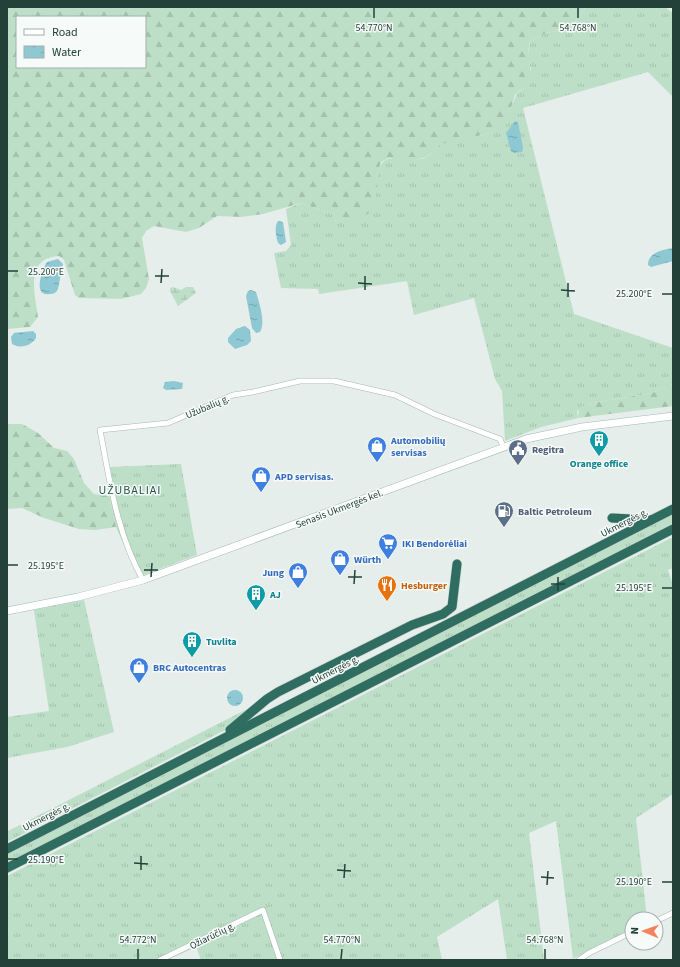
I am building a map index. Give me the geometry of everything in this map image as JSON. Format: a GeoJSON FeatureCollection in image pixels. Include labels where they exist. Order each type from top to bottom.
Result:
{"type":"FeatureCollection","features":[{"type":"Feature","properties":{"kind":"highway","name":"Ukmergės g."},"geometry":{"type":"LineString","coordinates":[[7,848],[673,509]]}},
{"type":"Feature","properties":{"kind":"highway"},"geometry":{"type":"LineString","coordinates":[[612,518],[652,520]]}},
{"type":"Feature","properties":{"kind":"highway"},"geometry":{"type":"LineString","coordinates":[[7,868],[673,529]]}},
{"type":"Feature","properties":{"kind":"highway"},"geometry":{"type":"LineString","coordinates":[[199,751],[210,740],[235,727],[255,709],[278,692],[412,625],[448,612],[452,607],[457,564]]}},
{"type":"Feature","properties":{"kind":"main road","name":"Senasis Ukmergės kel."},"geometry":{"type":"LineString","coordinates":[[7,611],[78,597],[143,580],[503,446],[559,431],[673,416]]}},
{"type":"Feature","properties":{"kind":"street","name":"Užubalių g."},"geometry":{"type":"LineString","coordinates":[[143,580],[132,557],[115,510],[100,430],[168,423],[233,395],[300,381],[339,381],[395,395],[434,414],[500,439],[503,446]]}},
{"type":"Feature","properties":{"kind":"street","name":"Ožiarūčių g."},"geometry":{"type":"LineString","coordinates":[[160,960],[263,910],[280,960]]}},
{"type":"Feature","properties":{"kind":"street"},"geometry":{"type":"LineString","coordinates":[[580,960],[589,953],[624,936]]}},
{"type":"Feature","properties":{"kind":"green space"},"geometry":{"type":"Polygon","coordinates":[[[7,7],[586,7],[570,29],[546,33],[530,41],[529,57],[531,83],[515,95],[512,105],[505,118],[491,133],[441,144],[427,157],[414,160],[389,158],[381,162],[375,206],[368,214],[343,223],[336,221],[332,214],[301,203],[263,214],[241,217],[217,216],[199,228],[186,232],[154,226],[146,231],[142,238],[149,279],[146,288],[141,294],[121,299],[79,298],[75,295],[64,260],[59,256],[48,258],[41,263],[36,270],[34,288],[38,317],[30,327],[7,329],[7,7]]]}},
{"type":"Feature","properties":{"kind":"green space"},"geometry":{"type":"Polygon","coordinates":[[[586,7],[665,7],[673,13],[673,97],[648,72],[523,108],[574,314],[673,348],[673,384],[652,393],[587,404],[577,411],[578,418],[541,427],[505,441],[502,391],[495,379],[474,298],[414,315],[407,281],[319,294],[318,289],[281,288],[274,253],[286,251],[291,245],[286,209],[301,203],[332,214],[336,221],[382,163],[387,160],[393,158],[425,158],[441,144],[491,132],[508,111],[518,92],[526,88],[531,69],[528,58],[530,41],[546,33],[570,29],[586,7]]]}},
{"type":"Feature","properties":{"kind":"green space"},"geometry":{"type":"Polygon","coordinates":[[[173,287],[181,290],[186,287],[193,287],[196,293],[178,306],[170,291],[170,288],[173,287]]]}},
{"type":"Feature","properties":{"kind":"green space"},"geometry":{"type":"Polygon","coordinates":[[[673,384],[673,406],[578,418],[579,408],[587,404],[652,393],[673,384]]]}},
{"type":"Feature","properties":{"kind":"green space"},"geometry":{"type":"Polygon","coordinates":[[[7,424],[22,424],[38,433],[54,448],[67,451],[74,459],[84,483],[94,494],[109,496],[116,527],[95,530],[79,529],[44,518],[22,508],[7,509],[7,424]]]}},
{"type":"Feature","properties":{"kind":"green space"},"geometry":{"type":"Polygon","coordinates":[[[181,464],[197,555],[138,577],[116,527],[109,496],[115,495],[110,467],[181,464]]]}},
{"type":"Feature","properties":{"kind":"green space"},"geometry":{"type":"Polygon","coordinates":[[[673,514],[673,523],[579,573],[7,863],[7,853],[673,514]]]}},
{"type":"Feature","properties":{"kind":"green space"},"geometry":{"type":"Polygon","coordinates":[[[673,537],[673,568],[668,570],[673,585],[673,794],[636,818],[646,911],[624,911],[624,933],[573,959],[556,821],[529,833],[544,960],[507,960],[498,899],[437,937],[442,960],[201,960],[196,947],[167,960],[7,960],[7,876],[673,537]]]}},
{"type":"Feature","properties":{"kind":"green space"},"geometry":{"type":"Polygon","coordinates":[[[84,600],[114,732],[67,747],[7,758],[7,717],[49,711],[34,610],[84,600]]]}},
{"type":"Feature","properties":{"kind":"green space"},"geometry":{"type":"Polygon","coordinates":[[[255,705],[227,729],[7,842],[7,826],[8,831],[255,705]]]}},
{"type":"Feature","properties":{"kind":"water"},"geometry":{"type":"Polygon","coordinates":[[[515,121],[518,122],[523,148],[522,152],[514,153],[511,151],[506,133],[515,121]]]}},
{"type":"Feature","properties":{"kind":"water"},"geometry":{"type":"Polygon","coordinates":[[[278,221],[283,222],[286,242],[281,245],[278,243],[276,235],[276,226],[278,221]]]}},
{"type":"Feature","properties":{"kind":"water"},"geometry":{"type":"Polygon","coordinates":[[[673,248],[673,261],[651,267],[648,265],[650,257],[653,254],[673,248]]]}},
{"type":"Feature","properties":{"kind":"water"},"geometry":{"type":"Polygon","coordinates":[[[58,259],[63,264],[58,289],[54,293],[44,294],[40,287],[43,271],[47,262],[58,259]]]}},
{"type":"Feature","properties":{"kind":"water"},"geometry":{"type":"Polygon","coordinates":[[[251,290],[256,292],[262,318],[262,328],[260,332],[256,333],[252,328],[246,296],[248,291],[251,290]]]}},
{"type":"Feature","properties":{"kind":"water"},"geometry":{"type":"Polygon","coordinates":[[[245,326],[250,330],[251,341],[247,345],[235,349],[228,342],[228,338],[236,329],[245,326]]]}},
{"type":"Feature","properties":{"kind":"water"},"geometry":{"type":"Polygon","coordinates":[[[33,331],[36,334],[36,338],[28,345],[15,346],[12,344],[11,337],[14,333],[33,331]]]}},
{"type":"Feature","properties":{"kind":"water"},"geometry":{"type":"Polygon","coordinates":[[[174,381],[183,383],[182,389],[166,390],[163,388],[165,382],[174,381]]]}},
{"type":"Feature","properties":{"kind":"water"},"geometry":{"type":"Polygon","coordinates":[[[235,690],[242,695],[243,698],[238,705],[235,706],[228,701],[227,698],[232,691],[235,690]]]}},
{"type":"Feature","properties":{"kind":"place","name":"Orange office"},"geometry":{"type":"Point","coordinates":[599,457]}},
{"type":"Feature","properties":{"kind":"place","name":"Automobilių servisas"},"geometry":{"type":"Point","coordinates":[377,463]}},
{"type":"Feature","properties":{"kind":"place","name":"Regitra"},"geometry":{"type":"Point","coordinates":[518,466]}},
{"type":"Feature","properties":{"kind":"place","name":"APD servisas."},"geometry":{"type":"Point","coordinates":[261,493]}},
{"type":"Feature","properties":{"kind":"place","name":"Baltic Petroleum"},"geometry":{"type":"Point","coordinates":[504,528]}},
{"type":"Feature","properties":{"kind":"place","name":"IKI Bendorėliai"},"geometry":{"type":"Point","coordinates":[388,560]}},
{"type":"Feature","properties":{"kind":"place","name":"Würth"},"geometry":{"type":"Point","coordinates":[340,576]}},
{"type":"Feature","properties":{"kind":"place","name":"Jung"},"geometry":{"type":"Point","coordinates":[298,589]}},
{"type":"Feature","properties":{"kind":"place","name":"Hesburger"},"geometry":{"type":"Point","coordinates":[387,602]}},
{"type":"Feature","properties":{"kind":"place","name":"AJ"},"geometry":{"type":"Point","coordinates":[256,611]}},
{"type":"Feature","properties":{"kind":"place","name":"Tuvlita"},"geometry":{"type":"Point","coordinates":[192,658]}},
{"type":"Feature","properties":{"kind":"place","name":"BRC Autocentras"},"geometry":{"type":"Point","coordinates":[139,684]}},
{"type":"Feature","properties":{"kind":"district","name":"UŽUBALIAI"},"geometry":{"type":"Point","coordinates":[130,490]}}]}
